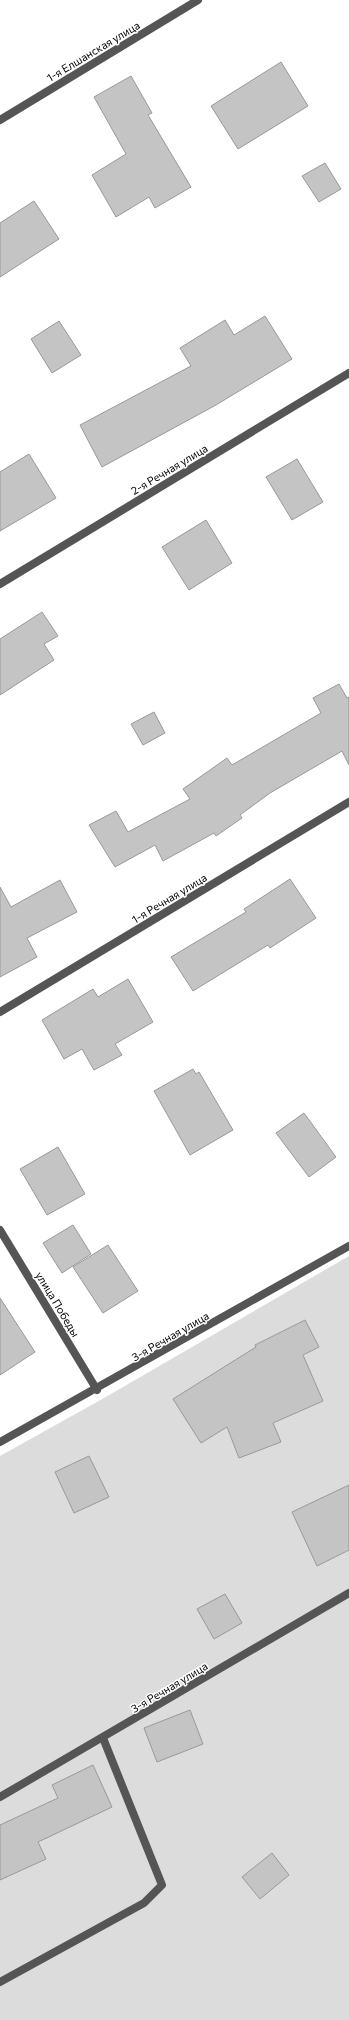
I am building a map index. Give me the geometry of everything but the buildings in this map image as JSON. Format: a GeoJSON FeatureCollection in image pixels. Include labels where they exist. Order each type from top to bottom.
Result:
{"type":"FeatureCollection","features":[{"type":"Feature","properties":{"kind":"street","name":"1-я Елшанская улица"},"geometry":{"type":"LineString","coordinates":[[0,120],[198,0]]}},
{"type":"Feature","properties":{"kind":"street","name":"2-я Речная улица"},"geometry":{"type":"LineString","coordinates":[[0,584],[349,373]]}},
{"type":"Feature","properties":{"kind":"street","name":"1-я Речная улица"},"geometry":{"type":"LineString","coordinates":[[0,1012],[349,802]]}},
{"type":"Feature","properties":{"kind":"street","name":"улица Победы"},"geometry":{"type":"LineString","coordinates":[[0,1230],[97,1390]]}},
{"type":"Feature","properties":{"kind":"street","name":"3-я Речная улица"},"geometry":{"type":"LineString","coordinates":[[0,1442],[97,1390],[349,1246]]}},
{"type":"Feature","properties":{"kind":"street","name":"3-я Речная улица"},"geometry":{"type":"LineString","coordinates":[[0,1797],[349,1593]]}},
{"type":"Feature","properties":{"kind":"street"},"geometry":{"type":"LineString","coordinates":[[0,1982],[144,1903],[162,1885],[103,1738]]}},
{"type":"Feature","properties":{"kind":"shaded area"},"geometry":{"type":"Polygon","coordinates":[[[349,1256],[349,2020],[0,2020],[0,1456],[104,1398],[349,1256]]]}}]}
